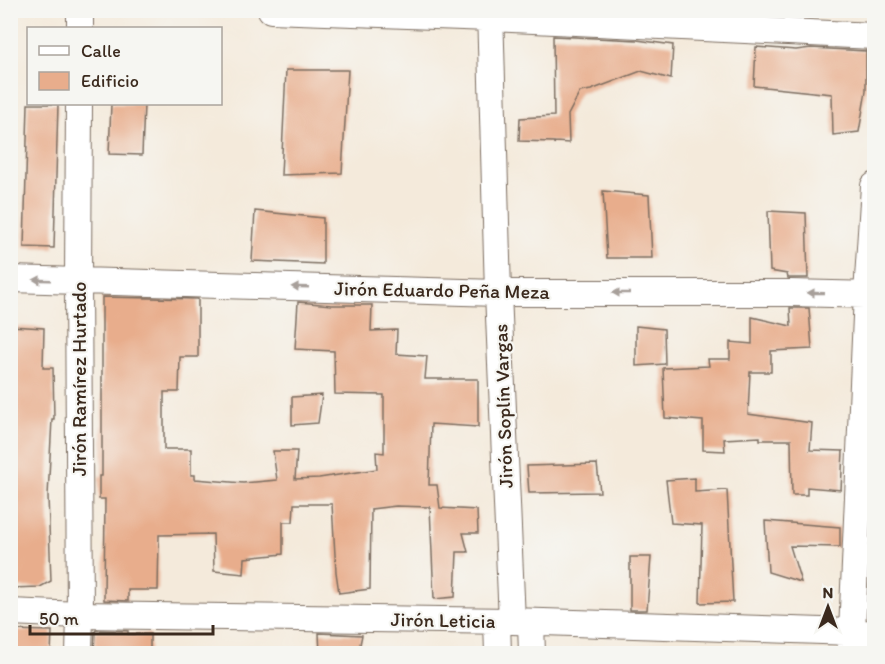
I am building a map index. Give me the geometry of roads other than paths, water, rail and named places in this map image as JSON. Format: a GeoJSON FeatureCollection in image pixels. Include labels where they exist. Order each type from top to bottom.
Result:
{"type":"FeatureCollection","features":[{"type":"Feature","properties":{"kind":"street"},"geometry":{"type":"LineString","coordinates":[[80,10],[80,27]]}},
{"type":"Feature","properties":{"kind":"street"},"geometry":{"type":"LineString","coordinates":[[271,10],[490,14],[874,36]]}},
{"type":"Feature","properties":{"kind":"street","name":"Jirón Soplín Vargas"},"geometry":{"type":"LineString","coordinates":[[490,14],[498,293],[513,621],[498,654]]}},
{"type":"Feature","properties":{"kind":"street","name":"Jirón Ramírez Hurtado"},"geometry":{"type":"LineString","coordinates":[[79,105],[79,654]]}},
{"type":"Feature","properties":{"kind":"street"},"geometry":{"type":"LineString","coordinates":[[859,640],[874,186]]}},
{"type":"Feature","properties":{"kind":"street","name":"Jirón Eduardo Peña Meza"},"geometry":{"type":"LineString","coordinates":[[10,279],[498,293],[871,295]]}},
{"type":"Feature","properties":{"kind":"street","name":"Jirón Leticia"},"geometry":{"type":"LineString","coordinates":[[10,612],[513,621],[859,640]]}},
{"type":"Feature","properties":{"kind":"street","name":"Jirón Soplín Vargas"},"geometry":{"type":"LineString","coordinates":[[513,621],[532,654]]}}]}
